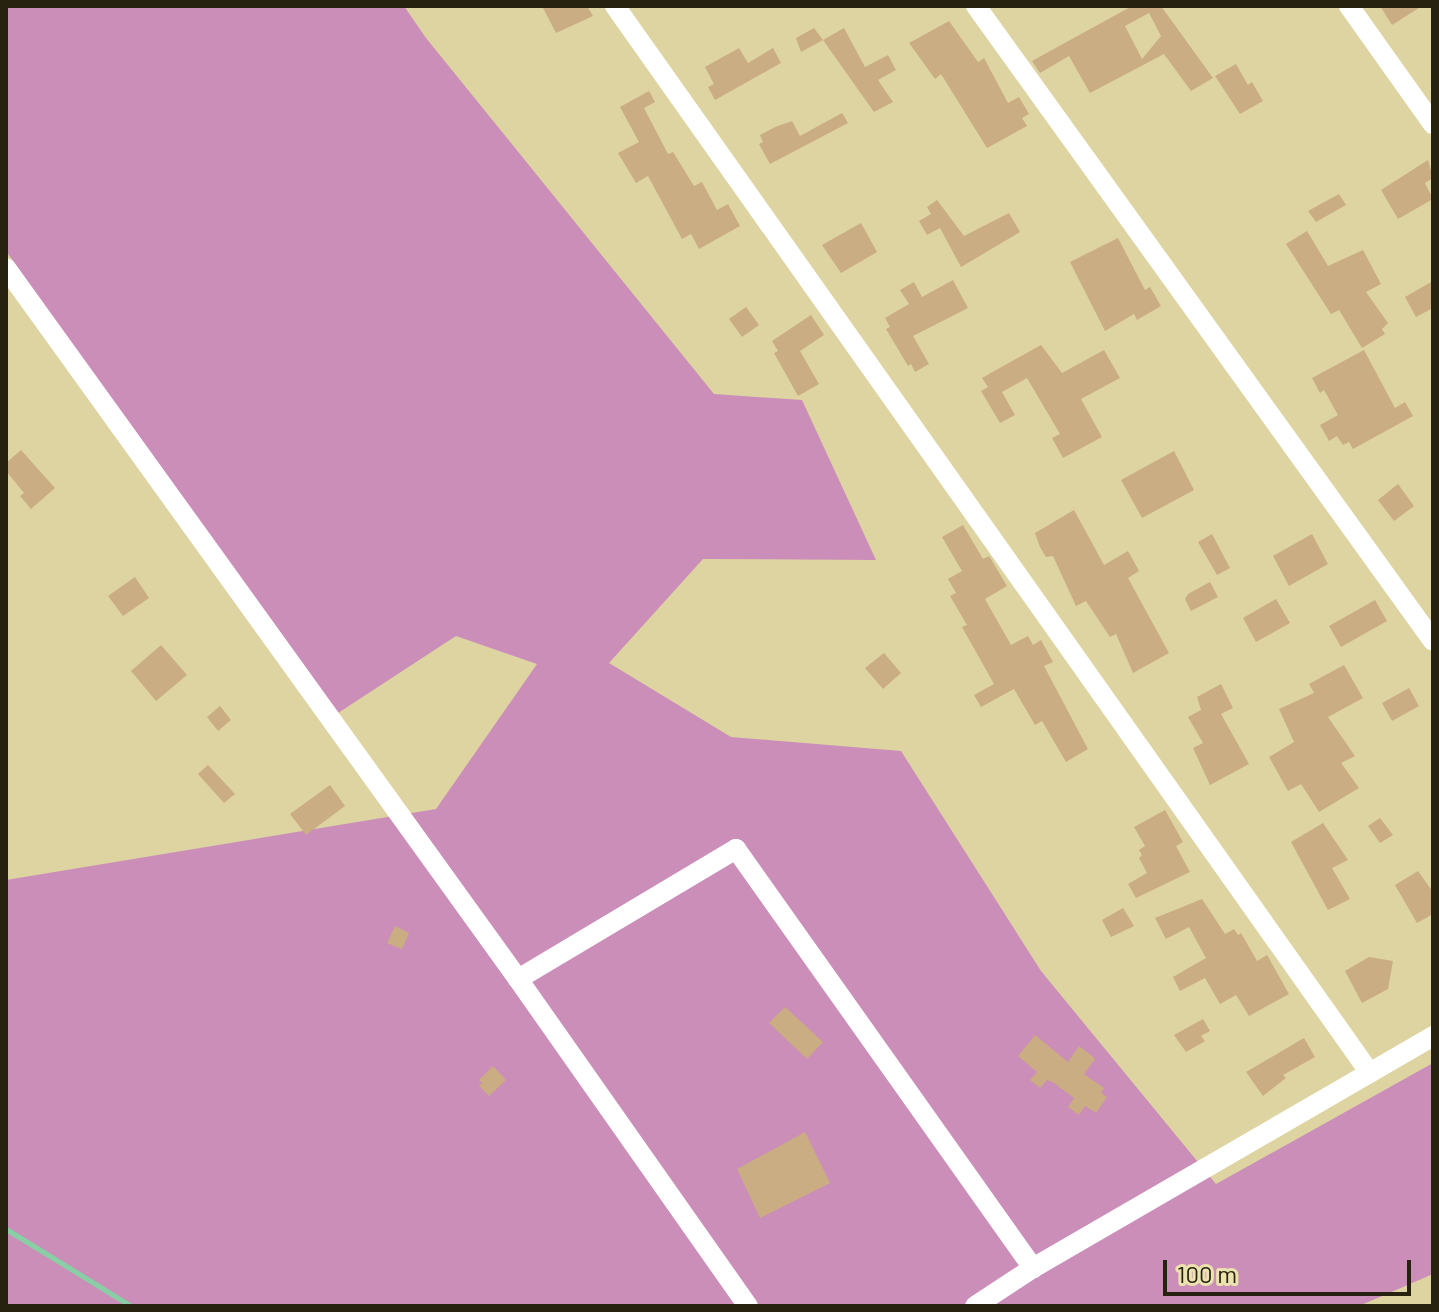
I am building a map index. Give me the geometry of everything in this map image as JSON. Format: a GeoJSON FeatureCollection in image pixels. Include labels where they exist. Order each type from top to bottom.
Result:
{"type":"FeatureCollection","features":[{"type":"Feature","properties":{"kind":"street"},"geometry":{"type":"LineString","coordinates":[[615,6],[1370,1073]]}},
{"type":"Feature","properties":{"kind":"street"},"geometry":{"type":"LineString","coordinates":[[976,6],[1433,641]]}},
{"type":"Feature","properties":{"kind":"street"},"geometry":{"type":"LineString","coordinates":[[1349,6],[1433,124]]}},
{"type":"Feature","properties":{"kind":"street"},"geometry":{"type":"LineString","coordinates":[[6,268],[518,979],[748,1306]]}},
{"type":"Feature","properties":{"kind":"street"},"geometry":{"type":"LineString","coordinates":[[518,979],[736,849],[1033,1268]]}},
{"type":"Feature","properties":{"kind":"street"},"geometry":{"type":"LineString","coordinates":[[975,1306],[1033,1268],[1433,1036]]}},
{"type":"Feature","properties":{"kind":"shaded area"},"geometry":{"type":"Polygon","coordinates":[[[6,6],[404,6],[426,38],[714,394],[802,400],[876,560],[703,559],[609,663],[731,737],[901,751],[1041,971],[1216,1184],[1433,1063],[1433,1274],[1359,1306],[6,1306],[6,880],[436,809],[537,664],[456,636],[335,715],[6,251],[6,6]]]}},
{"type":"Feature","properties":{"kind":"building"},"geometry":{"type":"Polygon","coordinates":[[[542,6],[587,6],[593,16],[556,33],[542,6]]]}},
{"type":"Feature","properties":{"kind":"building"},"geometry":{"type":"Polygon","coordinates":[[[1132,6],[1161,6],[1213,78],[1191,91],[1164,54],[1090,93],[1069,56],[1040,73],[1032,61],[1132,6]],[[1149,13],[1125,26],[1142,59],[1161,36],[1149,13]]]}},
{"type":"Feature","properties":{"kind":"building"},"geometry":{"type":"Polygon","coordinates":[[[1380,6],[1422,6],[1392,25],[1380,6]]]}},
{"type":"Feature","properties":{"kind":"building"},"geometry":{"type":"Polygon","coordinates":[[[949,21],[978,62],[984,58],[1008,103],[1019,97],[1029,114],[1022,118],[1027,126],[987,148],[941,74],[935,79],[909,43],[949,21]]]}},
{"type":"Feature","properties":{"kind":"building"},"geometry":{"type":"Polygon","coordinates":[[[814,28],[823,40],[801,52],[796,38],[814,28]]]}},
{"type":"Feature","properties":{"kind":"building"},"geometry":{"type":"Polygon","coordinates":[[[844,28],[865,67],[888,55],[896,70],[878,80],[893,102],[874,112],[823,40],[844,28]]]}},
{"type":"Feature","properties":{"kind":"building"},"geometry":{"type":"Polygon","coordinates":[[[739,48],[748,63],[773,48],[781,63],[715,100],[708,87],[714,84],[705,67],[739,48]]]}},
{"type":"Feature","properties":{"kind":"building"},"geometry":{"type":"Polygon","coordinates":[[[1236,64],[1248,85],[1252,82],[1263,101],[1240,114],[1215,76],[1236,64]]]}},
{"type":"Feature","properties":{"kind":"building"},"geometry":{"type":"Polygon","coordinates":[[[649,91],[655,102],[644,108],[668,154],[673,152],[694,186],[702,182],[717,210],[728,204],[740,226],[699,249],[691,234],[682,239],[648,176],[636,183],[618,153],[639,142],[620,107],[649,91]]]}},
{"type":"Feature","properties":{"kind":"building"},"geometry":{"type":"Polygon","coordinates":[[[842,113],[848,123],[770,164],[759,144],[763,142],[760,135],[775,127],[792,121],[800,136],[842,113]]]}},
{"type":"Feature","properties":{"kind":"building"},"geometry":{"type":"Polygon","coordinates":[[[1428,160],[1433,178],[1425,183],[1433,199],[1398,219],[1381,190],[1428,160]]]}},
{"type":"Feature","properties":{"kind":"building"},"geometry":{"type":"Polygon","coordinates":[[[1339,194],[1346,205],[1316,222],[1308,211],[1339,194]]]}},
{"type":"Feature","properties":{"kind":"building"},"geometry":{"type":"Polygon","coordinates":[[[937,200],[964,236],[1009,213],[1020,232],[961,267],[940,228],[927,235],[919,221],[931,214],[927,207],[937,200]]]}},
{"type":"Feature","properties":{"kind":"building"},"geometry":{"type":"Polygon","coordinates":[[[861,223],[877,252],[841,273],[822,245],[861,223]]]}},
{"type":"Feature","properties":{"kind":"building"},"geometry":{"type":"Polygon","coordinates":[[[1307,231],[1328,266],[1363,250],[1381,284],[1366,292],[1388,323],[1382,329],[1385,334],[1362,348],[1339,310],[1331,314],[1286,244],[1307,231]]]}},
{"type":"Feature","properties":{"kind":"building"},"geometry":{"type":"Polygon","coordinates":[[[1118,238],[1145,290],[1150,287],[1161,306],[1137,320],[1134,314],[1105,331],[1070,262],[1118,238]]]}},
{"type":"Feature","properties":{"kind":"building"},"geometry":{"type":"Polygon","coordinates":[[[953,280],[968,308],[913,336],[929,364],[915,372],[911,364],[908,366],[886,329],[890,327],[885,318],[909,304],[900,290],[914,282],[922,297],[953,280]]]}},
{"type":"Feature","properties":{"kind":"building"},"geometry":{"type":"Polygon","coordinates":[[[1433,281],[1433,308],[1416,317],[1405,297],[1433,281]]]}},
{"type":"Feature","properties":{"kind":"building"},"geometry":{"type":"Polygon","coordinates":[[[746,307],[759,325],[742,337],[729,319],[746,307]]]}},
{"type":"Feature","properties":{"kind":"building"},"geometry":{"type":"Polygon","coordinates":[[[811,315],[824,335],[800,351],[819,384],[798,396],[774,353],[778,351],[772,341],[811,315]]]}},
{"type":"Feature","properties":{"kind":"building"},"geometry":{"type":"Polygon","coordinates":[[[1041,345],[1062,373],[1104,350],[1120,378],[1081,399],[1102,437],[1063,458],[1052,438],[1060,434],[1027,378],[1002,392],[1015,415],[1000,423],[981,391],[988,387],[982,378],[1041,345]]]}},
{"type":"Feature","properties":{"kind":"building"},"geometry":{"type":"Polygon","coordinates":[[[1364,350],[1395,408],[1405,402],[1413,416],[1353,449],[1349,442],[1343,445],[1337,436],[1329,441],[1320,425],[1338,415],[1324,390],[1320,393],[1312,378],[1364,350]]]}},
{"type":"Feature","properties":{"kind":"building"},"geometry":{"type":"Polygon","coordinates":[[[21,450],[55,488],[31,509],[20,496],[24,493],[6,471],[6,463],[21,450]]]}},
{"type":"Feature","properties":{"kind":"building"},"geometry":{"type":"Polygon","coordinates":[[[1174,451],[1194,490],[1142,518],[1121,480],[1174,451]]]}},
{"type":"Feature","properties":{"kind":"building"},"geometry":{"type":"Polygon","coordinates":[[[1398,484],[1414,506],[1394,521],[1378,500],[1398,484]]]}},
{"type":"Feature","properties":{"kind":"building"},"geometry":{"type":"Polygon","coordinates":[[[1074,510],[1104,565],[1128,551],[1139,571],[1128,578],[1169,653],[1133,673],[1116,634],[1110,637],[1086,601],[1076,606],[1053,556],[1046,557],[1040,547],[1035,533],[1074,510]]]}},
{"type":"Feature","properties":{"kind":"building"},"geometry":{"type":"Polygon","coordinates":[[[963,525],[983,559],[989,556],[1007,586],[985,599],[1011,645],[1028,636],[1033,645],[1041,640],[1053,662],[1044,666],[1088,749],[1066,762],[1042,721],[1035,725],[1014,689],[981,707],[974,695],[994,684],[962,627],[967,625],[950,596],[956,593],[948,579],[962,571],[942,537],[963,525]]]}},
{"type":"Feature","properties":{"kind":"building"},"geometry":{"type":"Polygon","coordinates":[[[1212,534],[1230,568],[1217,575],[1198,542],[1212,534]]]}},
{"type":"Feature","properties":{"kind":"building"},"geometry":{"type":"Polygon","coordinates":[[[1312,534],[1328,564],[1289,586],[1273,556],[1312,534]]]}},
{"type":"Feature","properties":{"kind":"building"},"geometry":{"type":"Polygon","coordinates":[[[135,577],[149,598],[123,616],[108,596],[135,577]]]}},
{"type":"Feature","properties":{"kind":"building"},"geometry":{"type":"Polygon","coordinates":[[[1210,582],[1218,597],[1191,611],[1185,599],[1188,594],[1210,582]]]}},
{"type":"Feature","properties":{"kind":"building"},"geometry":{"type":"Polygon","coordinates":[[[1276,599],[1290,623],[1256,642],[1243,618],[1276,599]]]}},
{"type":"Feature","properties":{"kind":"building"},"geometry":{"type":"Polygon","coordinates":[[[1375,600],[1387,621],[1341,647],[1329,626],[1375,600]]]}},
{"type":"Feature","properties":{"kind":"building"},"geometry":{"type":"Polygon","coordinates":[[[161,645],[187,675],[156,701],[131,671],[161,645]]]}},
{"type":"Feature","properties":{"kind":"building"},"geometry":{"type":"Polygon","coordinates":[[[884,653],[901,673],[883,689],[865,668],[884,653]]]}},
{"type":"Feature","properties":{"kind":"building"},"geometry":{"type":"Polygon","coordinates":[[[1344,665],[1363,698],[1328,717],[1355,756],[1341,763],[1359,788],[1319,812],[1301,784],[1288,791],[1269,757],[1294,742],[1279,709],[1314,693],[1309,684],[1344,665]]]}},
{"type":"Feature","properties":{"kind":"building"},"geometry":{"type":"Polygon","coordinates":[[[1221,684],[1233,708],[1221,714],[1249,764],[1210,785],[1193,748],[1203,743],[1188,717],[1201,710],[1197,697],[1221,684]]]}},
{"type":"Feature","properties":{"kind":"building"},"geometry":{"type":"Polygon","coordinates":[[[1409,688],[1419,706],[1392,721],[1382,703],[1409,688]]]}},
{"type":"Feature","properties":{"kind":"building"},"geometry":{"type":"Polygon","coordinates":[[[220,706],[231,720],[218,731],[207,717],[220,706]]]}},
{"type":"Feature","properties":{"kind":"building"},"geometry":{"type":"Polygon","coordinates":[[[208,765],[235,794],[224,803],[198,774],[208,765]]]}},
{"type":"Feature","properties":{"kind":"building"},"geometry":{"type":"Polygon","coordinates":[[[330,785],[345,806],[306,835],[290,814],[330,785]]]}},
{"type":"Feature","properties":{"kind":"building"},"geometry":{"type":"Polygon","coordinates":[[[1165,810],[1183,842],[1176,846],[1190,872],[1136,898],[1128,884],[1147,873],[1139,858],[1142,855],[1139,850],[1145,846],[1134,827],[1165,810]]]}},
{"type":"Feature","properties":{"kind":"building"},"geometry":{"type":"Polygon","coordinates":[[[1380,818],[1393,835],[1380,843],[1368,826],[1380,818]]]}},
{"type":"Feature","properties":{"kind":"building"},"geometry":{"type":"Polygon","coordinates":[[[1323,823],[1348,860],[1332,868],[1350,899],[1328,910],[1291,842],[1323,823]]]}},
{"type":"Feature","properties":{"kind":"building"},"geometry":{"type":"Polygon","coordinates":[[[1418,871],[1433,892],[1433,914],[1417,923],[1395,885],[1418,871]]]}},
{"type":"Feature","properties":{"kind":"building"},"geometry":{"type":"Polygon","coordinates":[[[1202,899],[1225,934],[1234,929],[1238,935],[1241,933],[1257,961],[1267,955],[1289,994],[1249,1016],[1236,995],[1220,1004],[1205,978],[1180,991],[1173,977],[1206,958],[1189,927],[1166,939],[1155,918],[1202,899]]]}},
{"type":"Feature","properties":{"kind":"building"},"geometry":{"type":"Polygon","coordinates":[[[1123,908],[1134,926],[1111,937],[1102,920],[1123,908]]]}},
{"type":"Feature","properties":{"kind":"building"},"geometry":{"type":"Polygon","coordinates":[[[395,926],[409,933],[402,949],[387,943],[395,926]]]}},
{"type":"Feature","properties":{"kind":"building"},"geometry":{"type":"Polygon","coordinates":[[[1369,957],[1393,961],[1388,989],[1362,1003],[1345,971],[1369,957]]]}},
{"type":"Feature","properties":{"kind":"building"},"geometry":{"type":"Polygon","coordinates":[[[785,1007],[823,1042],[807,1059],[769,1023],[785,1007]]]}},
{"type":"Feature","properties":{"kind":"building"},"geometry":{"type":"Polygon","coordinates":[[[1203,1019],[1210,1031],[1201,1036],[1205,1041],[1186,1052],[1174,1035],[1203,1019]]]}},
{"type":"Feature","properties":{"kind":"building"},"geometry":{"type":"Polygon","coordinates":[[[1035,1035],[1068,1062],[1079,1046],[1095,1059],[1084,1074],[1104,1088],[1101,1093],[1107,1097],[1096,1113],[1085,1106],[1079,1115],[1068,1107],[1074,1098],[1054,1083],[1047,1080],[1040,1088],[1030,1080],[1037,1072],[1018,1056],[1035,1035]]]}},
{"type":"Feature","properties":{"kind":"building"},"geometry":{"type":"Polygon","coordinates":[[[1304,1038],[1315,1057],[1283,1075],[1286,1078],[1263,1096],[1246,1072],[1304,1038]]]}},
{"type":"Feature","properties":{"kind":"building"},"geometry":{"type":"Polygon","coordinates":[[[493,1066],[506,1080],[489,1096],[479,1086],[482,1083],[479,1080],[493,1066]]]}},
{"type":"Feature","properties":{"kind":"building"},"geometry":{"type":"Polygon","coordinates":[[[805,1132],[830,1183],[760,1218],[737,1169],[805,1132]]]}},
{"type":"Feature","properties":{"kind":"waterway"},"geometry":{"type":"LineString","coordinates":[[6,1229],[131,1306]]}}]}
